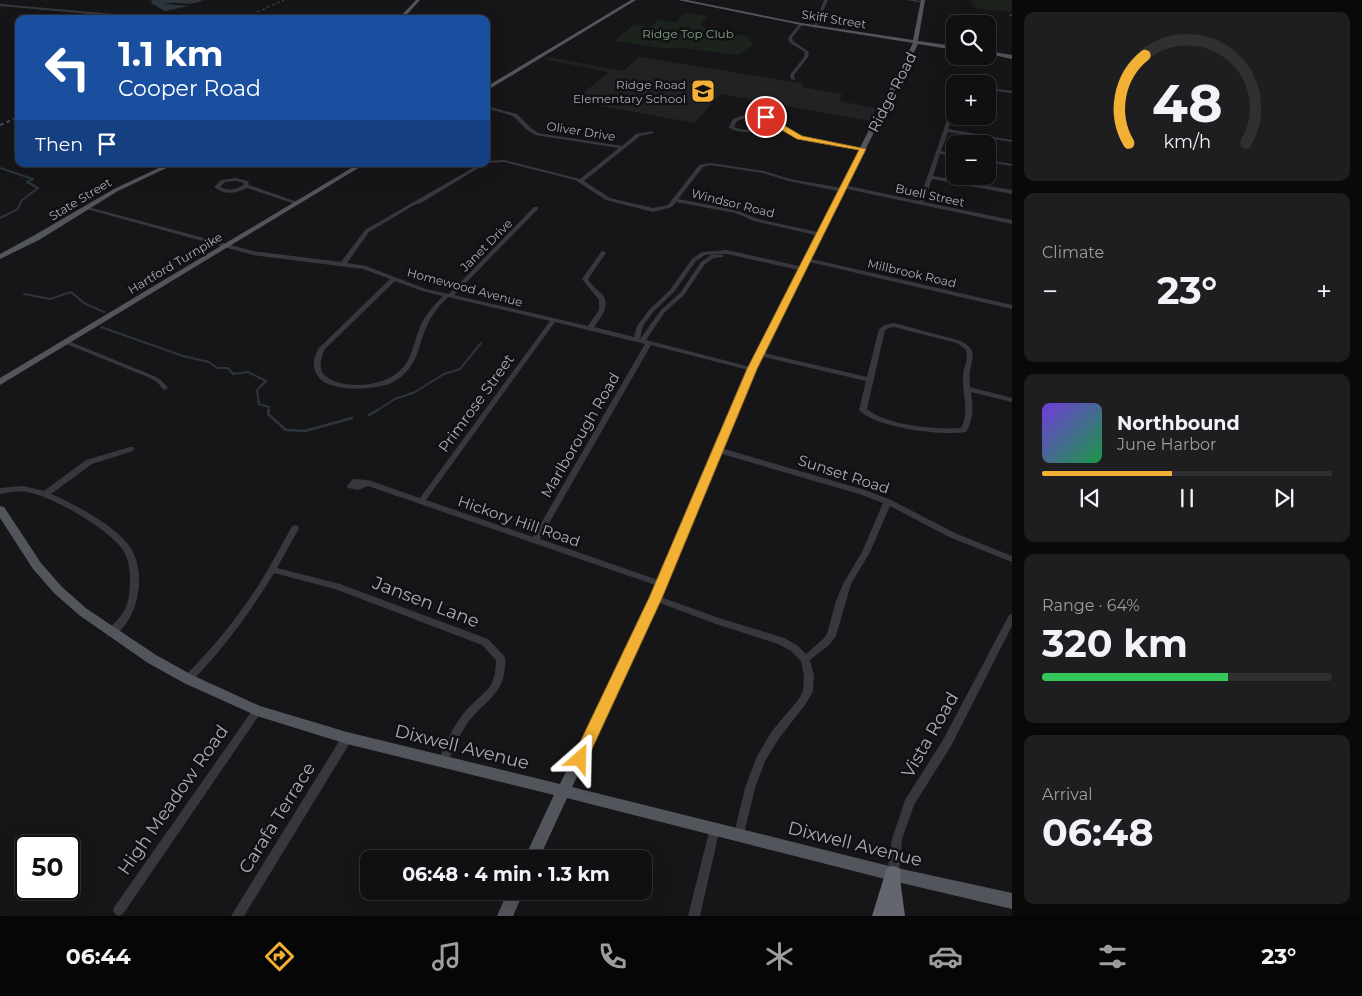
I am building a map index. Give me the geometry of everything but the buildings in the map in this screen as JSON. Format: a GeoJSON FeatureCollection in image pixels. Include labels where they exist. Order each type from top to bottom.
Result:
{"type":"FeatureCollection","features":[{"type":"Feature","properties":{"kind":"highway"},"geometry":{"type":"LineString","coordinates":[[881,916],[893,874]]}},
{"type":"Feature","properties":{"kind":"highway"},"geometry":{"type":"LineString","coordinates":[[893,874],[896,916]]}},
{"type":"Feature","properties":{"kind":"main road"},"geometry":{"type":"LineString","coordinates":[[404,15],[418,0]]}},
{"type":"Feature","properties":{"kind":"main road"},"geometry":{"type":"LineString","coordinates":[[490,87],[634,0]]}},
{"type":"Feature","properties":{"kind":"main road","name":"Skiff Street"},"geometry":{"type":"LineString","coordinates":[[680,0],[800,24],[946,47]]}},
{"type":"Feature","properties":{"kind":"main road","name":"Ridge Road"},"geometry":{"type":"LineString","coordinates":[[535,850],[655,598],[752,369],[916,43],[923,1]]}},
{"type":"Feature","properties":{"kind":"main road"},"geometry":{"type":"LineString","coordinates":[[996,54],[1012,57]]}},
{"type":"Feature","properties":{"kind":"main road","name":"State Street"},"geometry":{"type":"LineString","coordinates":[[0,256],[36,238],[116,190],[166,167]]}},
{"type":"Feature","properties":{"kind":"main road","name":"Hartford Turnpike"},"geometry":{"type":"LineString","coordinates":[[0,382],[357,167]]}},
{"type":"Feature","properties":{"kind":"main road","name":"Dixwell Avenue"},"geometry":{"type":"LineString","coordinates":[[0,510],[37,566],[58,590],[82,612],[152,660],[188,679],[257,710],[347,738],[740,834],[893,874],[1012,901]]}},
{"type":"Feature","properties":{"kind":"main road"},"geometry":{"type":"LineString","coordinates":[[505,916],[512,900]]}},
{"type":"Feature","properties":{"kind":"street"},"geometry":{"type":"LineString","coordinates":[[819,10],[821,0]]}},
{"type":"Feature","properties":{"kind":"street"},"geometry":{"type":"LineString","coordinates":[[812,26],[826,0]]}},
{"type":"Feature","properties":{"kind":"street"},"geometry":{"type":"LineString","coordinates":[[908,0],[923,1]]}},
{"type":"Feature","properties":{"kind":"street"},"geometry":{"type":"LineString","coordinates":[[0,5],[115,15]]}},
{"type":"Feature","properties":{"kind":"street"},"geometry":{"type":"LineString","coordinates":[[793,79],[792,75],[808,52],[792,42],[790,38],[800,24]]}},
{"type":"Feature","properties":{"kind":"street"},"geometry":{"type":"LineString","coordinates":[[996,89],[1012,92]]}},
{"type":"Feature","properties":{"kind":"street","name":"Oliver Drive"},"geometry":{"type":"LineString","coordinates":[[490,108],[516,115],[537,134],[622,147]]}},
{"type":"Feature","properties":{"kind":"street"},"geometry":{"type":"LineString","coordinates":[[781,126],[743,131],[731,127],[737,119],[752,116],[769,118],[781,126],[791,134],[805,139],[863,149]]}},
{"type":"Feature","properties":{"kind":"street"},"geometry":{"type":"LineString","coordinates":[[921,203],[948,125]]}},
{"type":"Feature","properties":{"kind":"street"},"geometry":{"type":"LineString","coordinates":[[946,130],[1012,141]]}},
{"type":"Feature","properties":{"kind":"street"},"geometry":{"type":"LineString","coordinates":[[582,180],[638,135],[651,132]]}},
{"type":"Feature","properties":{"kind":"street"},"geometry":{"type":"LineString","coordinates":[[939,152],[946,153]]}},
{"type":"Feature","properties":{"kind":"street"},"geometry":{"type":"LineString","coordinates":[[490,162],[504,161],[582,180],[605,198],[649,210],[666,208],[676,200]]}},
{"type":"Feature","properties":{"kind":"street"},"geometry":{"type":"LineString","coordinates":[[996,162],[1012,165]]}},
{"type":"Feature","properties":{"kind":"street","name":"Windsor Road"},"geometry":{"type":"LineString","coordinates":[[820,234],[756,220],[736,212],[676,200],[701,166],[710,164],[764,172],[789,180],[843,189]]}},
{"type":"Feature","properties":{"kind":"street"},"geometry":{"type":"LineString","coordinates":[[343,264],[367,231],[412,204],[420,202],[477,167]]}},
{"type":"Feature","properties":{"kind":"street"},"geometry":{"type":"LineString","coordinates":[[931,177],[1012,192]]}},
{"type":"Feature","properties":{"kind":"street"},"geometry":{"type":"LineString","coordinates":[[232,179],[244,180],[246,186],[240,190],[230,191],[221,190],[217,187],[219,183],[232,179]]}},
{"type":"Feature","properties":{"kind":"street"},"geometry":{"type":"LineString","coordinates":[[246,186],[297,203]]}},
{"type":"Feature","properties":{"kind":"street","name":"Buell Street"},"geometry":{"type":"LineString","coordinates":[[843,189],[1012,222]]}},
{"type":"Feature","properties":{"kind":"street","name":"Homewood Avenue"},"geometry":{"type":"LineString","coordinates":[[86,208],[225,246],[272,256],[364,267],[394,279],[448,296],[590,328],[752,369]]}},
{"type":"Feature","properties":{"kind":"street","name":"Janet Drive"},"geometry":{"type":"LineString","coordinates":[[394,279],[321,349],[315,365],[316,371],[327,380],[349,387],[363,388],[384,383],[398,376],[412,360],[426,322],[448,296],[536,208]]}},
{"type":"Feature","properties":{"kind":"street"},"geometry":{"type":"LineString","coordinates":[[590,328],[602,310],[604,301],[600,294],[585,279],[603,253]]}},
{"type":"Feature","properties":{"kind":"street"},"geometry":{"type":"LineString","coordinates":[[714,253],[804,267]]}},
{"type":"Feature","properties":{"kind":"street","name":"Marlborough Road"},"geometry":{"type":"LineString","coordinates":[[643,341],[642,322],[655,305],[672,291],[694,260],[700,255],[714,253]]}},
{"type":"Feature","properties":{"kind":"street","name":"Marlborough Road"},"geometry":{"type":"LineString","coordinates":[[535,541],[643,341],[663,310],[682,294],[703,263],[714,253]]}},
{"type":"Feature","properties":{"kind":"street","name":"Millbrook Road"},"geometry":{"type":"LineString","coordinates":[[804,267],[1012,307]]}},
{"type":"Feature","properties":{"kind":"street","name":"Primrose Street"},"geometry":{"type":"LineString","coordinates":[[421,502],[553,321]]}},
{"type":"Feature","properties":{"kind":"street"},"geometry":{"type":"LineString","coordinates":[[894,325],[960,342],[970,353],[966,377],[968,389],[970,402],[964,430],[954,432],[877,420],[866,415],[863,410],[882,329],[886,326],[894,325]]}},
{"type":"Feature","properties":{"kind":"street"},"geometry":{"type":"LineString","coordinates":[[66,342],[152,376],[165,388]]}},
{"type":"Feature","properties":{"kind":"street"},"geometry":{"type":"LineString","coordinates":[[760,354],[870,380]]}},
{"type":"Feature","properties":{"kind":"street"},"geometry":{"type":"LineString","coordinates":[[968,389],[1012,400]]}},
{"type":"Feature","properties":{"kind":"street"},"geometry":{"type":"LineString","coordinates":[[45,494],[89,462],[130,450]]}},
{"type":"Feature","properties":{"kind":"street","name":"Sunset Road"},"geometry":{"type":"LineString","coordinates":[[718,450],[862,492],[888,502],[952,535],[1012,559]]}},
{"type":"Feature","properties":{"kind":"street","name":"Hickory Hill Road"},"geometry":{"type":"LineString","coordinates":[[368,483],[661,584]]}},
{"type":"Feature","properties":{"kind":"street"},"geometry":{"type":"LineString","coordinates":[[0,491],[16,488],[45,494],[104,526],[125,545],[133,564],[134,578],[131,610],[111,633]]}},
{"type":"Feature","properties":{"kind":"street"},"geometry":{"type":"LineString","coordinates":[[805,659],[817,651],[830,638],[837,626],[839,606],[845,587],[866,552],[880,516],[888,502]]}},
{"type":"Feature","properties":{"kind":"street"},"geometry":{"type":"LineString","coordinates":[[188,679],[213,654],[244,616],[273,570],[295,528]]}},
{"type":"Feature","properties":{"kind":"street","name":"Jansen Lane"},"geometry":{"type":"LineString","coordinates":[[273,570],[337,586],[485,642],[501,659],[500,677],[492,693],[469,712],[454,734],[443,762]]}},
{"type":"Feature","properties":{"kind":"street"},"geometry":{"type":"LineString","coordinates":[[655,598],[716,621],[781,641],[794,648],[805,659],[808,691],[802,702],[776,734],[761,759],[750,788],[740,834]]}},
{"type":"Feature","properties":{"kind":"street","name":"Vista Road"},"geometry":{"type":"LineString","coordinates":[[893,874],[897,838],[908,803],[947,743],[1012,617]]}},
{"type":"Feature","properties":{"kind":"street","name":"High Meadow Road"},"geometry":{"type":"LineString","coordinates":[[119,910],[257,710]]}},
{"type":"Feature","properties":{"kind":"street","name":"Carafa Terrace"},"geometry":{"type":"LineString","coordinates":[[237,916],[347,738]]}},
{"type":"Feature","properties":{"kind":"street"},"geometry":{"type":"LineString","coordinates":[[694,916],[715,828]]}},
{"type":"Feature","properties":{"kind":"shaded area"},"geometry":{"type":"Polygon","coordinates":[[[152,0],[203,0],[188,4],[165,4],[189,6],[165,11],[151,3],[152,0]]]}},
{"type":"Feature","properties":{"kind":"shaded area","name":"Ridge Road Elementary School"},"geometry":{"type":"Polygon","coordinates":[[[547,57],[623,71],[639,57],[795,82],[804,84],[802,87],[842,94],[839,101],[876,108],[870,121],[720,94],[695,123],[573,101],[609,72],[544,59],[547,57]]]}},
{"type":"Feature","properties":{"kind":"green space"},"geometry":{"type":"Polygon","coordinates":[[[973,0],[1012,0],[1012,12],[977,9],[970,3],[973,0]]]}},
{"type":"Feature","properties":{"kind":"green space","name":"Ridge Top Club"},"geometry":{"type":"Polygon","coordinates":[[[685,13],[707,16],[701,25],[704,28],[749,37],[753,45],[738,55],[682,48],[661,48],[615,41],[634,24],[650,27],[659,20],[676,22],[685,13]]]}},
{"type":"Feature","properties":{"kind":"waterway"},"geometry":{"type":"LineString","coordinates":[[0,168],[33,179],[27,182],[38,188],[21,201],[18,209],[0,218]]}},
{"type":"Feature","properties":{"kind":"waterway"},"geometry":{"type":"LineString","coordinates":[[24,294],[50,299],[71,292],[84,303],[104,312]]}},
{"type":"Feature","properties":{"kind":"waterway"},"geometry":{"type":"LineString","coordinates":[[101,327],[183,356],[209,362],[217,368],[228,368],[233,374],[248,372],[266,381],[257,390],[259,404],[269,407],[268,411]]}},
{"type":"Feature","properties":{"kind":"waterway"},"geometry":{"type":"LineString","coordinates":[[376,411],[395,399],[415,392],[444,374],[460,369],[481,343]]}},
{"type":"Feature","properties":{"kind":"waterway"},"geometry":{"type":"LineString","coordinates":[[269,410],[268,414],[286,430],[305,431],[352,418]]}},
{"type":"Feature","properties":{"kind":"waterway"},"geometry":{"type":"LineString","coordinates":[[369,415],[378,410]]}},
{"type":"Feature","properties":{"kind":"railway"},"geometry":{"type":"LineString","coordinates":[[257,12],[284,0]]}},
{"type":"Feature","properties":{"kind":"railway"},"geometry":{"type":"LineString","coordinates":[[269,15],[291,15]]}},
{"type":"Feature","properties":{"kind":"railway"},"geometry":{"type":"LineString","coordinates":[[0,125],[15,119]]}},
{"type":"Feature","properties":{"kind":"place","name":"Ridge Road Elementary School"},"geometry":{"type":"Point","coordinates":[703,91]}},
{"type":"Feature","properties":{"kind":"route"},"geometry":{"type":"LineString","coordinates":[[580,759],[655,598],[752,369],[863,149],[812,141],[791,134],[766,117]]}}]}
